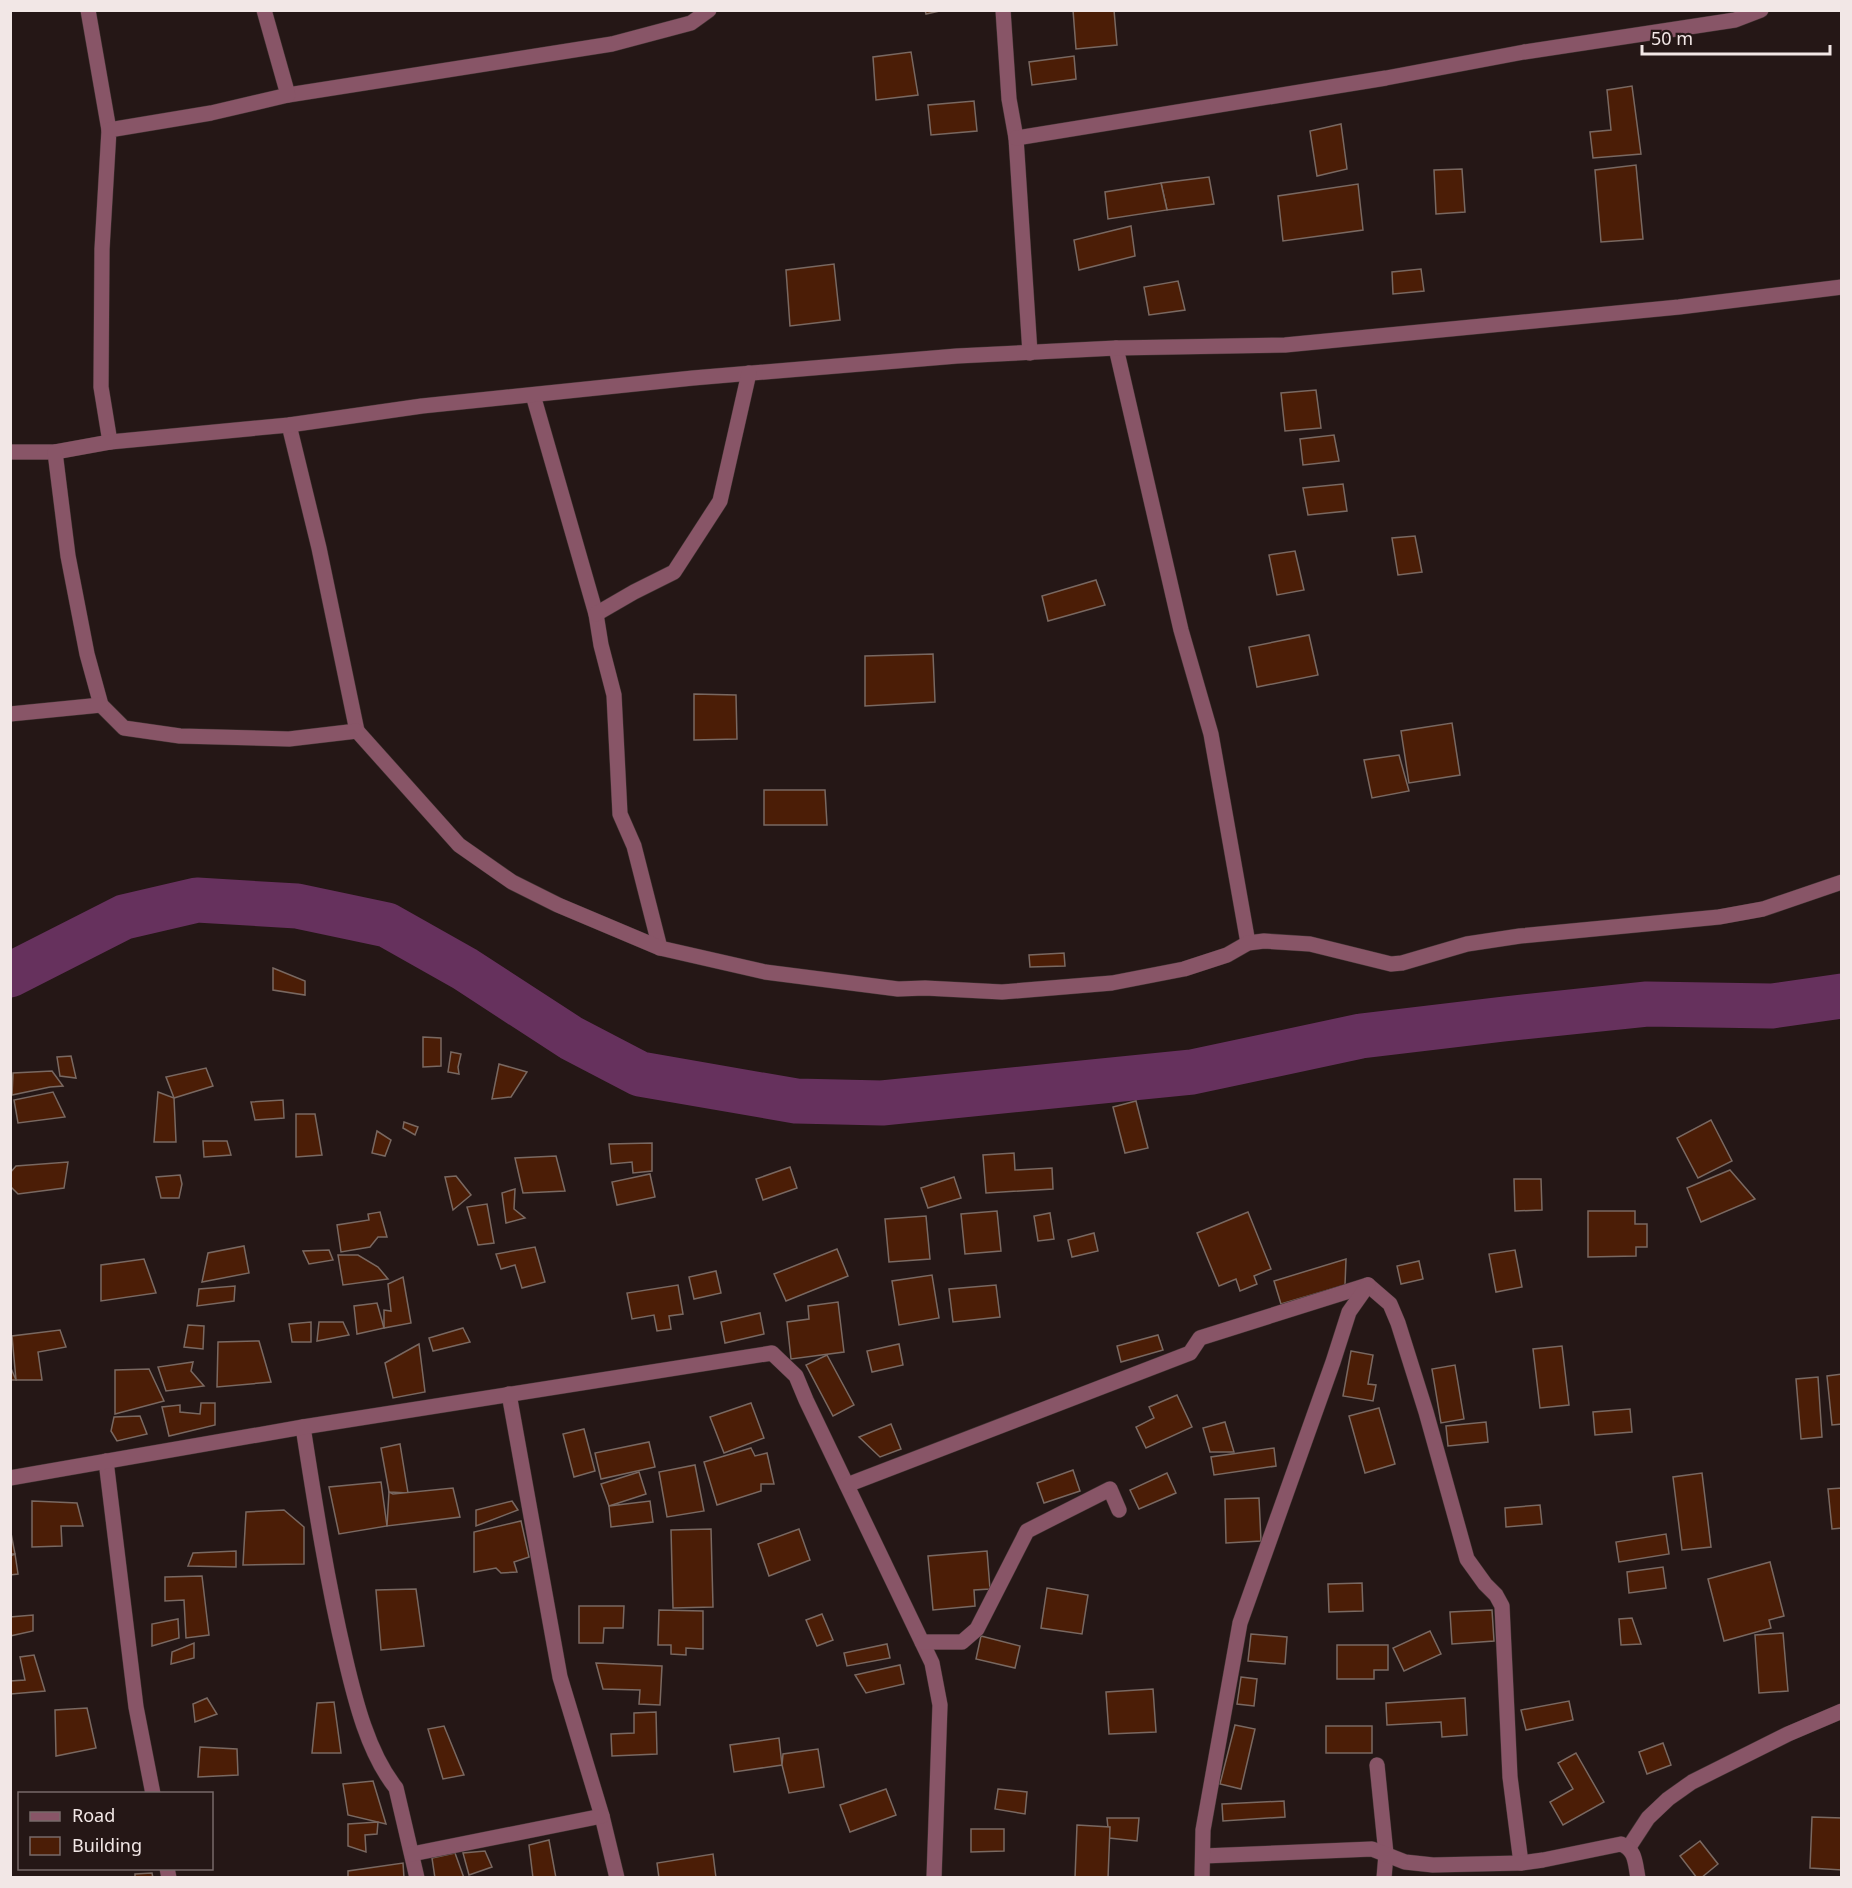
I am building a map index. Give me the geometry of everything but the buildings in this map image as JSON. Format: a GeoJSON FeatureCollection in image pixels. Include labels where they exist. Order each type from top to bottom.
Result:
{"type":"FeatureCollection","features":[{"type":"Feature","properties":{"kind":"street"},"geometry":{"type":"LineString","coordinates":[[88,10],[109,130],[102,249],[101,387],[110,442]]}},
{"type":"Feature","properties":{"kind":"street"},"geometry":{"type":"LineString","coordinates":[[264,10],[288,95]]}},
{"type":"Feature","properties":{"kind":"street"},"geometry":{"type":"LineString","coordinates":[[109,130],[211,113],[288,95],[612,44],[691,23],[709,10]]}},
{"type":"Feature","properties":{"kind":"street"},"geometry":{"type":"LineString","coordinates":[[1003,10],[1009,99],[1016,138],[1029,353]]}},
{"type":"Feature","properties":{"kind":"street"},"geometry":{"type":"LineString","coordinates":[[1016,138],[1386,78],[1524,52],[1735,20],[1761,10]]}},
{"type":"Feature","properties":{"kind":"street"},"geometry":{"type":"LineString","coordinates":[[10,452],[55,452],[110,442],[289,426],[422,406],[749,373],[957,356],[1116,348],[1285,345],[1679,307],[1842,287]]}},
{"type":"Feature","properties":{"kind":"street"},"geometry":{"type":"LineString","coordinates":[[1116,348],[1181,630],[1211,734],[1248,943]]}},
{"type":"Feature","properties":{"kind":"street"},"geometry":{"type":"LineString","coordinates":[[596,614],[674,572],[720,501],[749,373]]}},
{"type":"Feature","properties":{"kind":"street"},"geometry":{"type":"LineString","coordinates":[[533,395],[596,614],[601,645],[614,695],[620,814],[634,846],[660,948]]}},
{"type":"Feature","properties":{"kind":"street"},"geometry":{"type":"LineString","coordinates":[[289,426],[319,548],[357,731],[459,845],[513,882],[567,909],[660,948],[765,972],[846,983],[898,989],[1002,992],[1112,983],[1184,969],[1227,955],[1248,943],[1264,941],[1310,944],[1391,964],[1402,963],[1467,944],[1520,936],[1719,917],[1762,909],[1842,882]]}},
{"type":"Feature","properties":{"kind":"street"},"geometry":{"type":"LineString","coordinates":[[55,452],[68,556],[87,654],[101,705],[124,728],[180,736],[290,739],[357,731]]}},
{"type":"Feature","properties":{"kind":"street"},"geometry":{"type":"LineString","coordinates":[[10,714],[101,705]]}},
{"type":"Feature","properties":{"kind":"street"},"geometry":{"type":"LineString","coordinates":[[847,1485],[1190,1353],[1200,1338],[1368,1285]]}},
{"type":"Feature","properties":{"kind":"street"},"geometry":{"type":"LineString","coordinates":[[1202,1878],[1203,1830],[1240,1623],[1349,1312],[1368,1285]]}},
{"type":"Feature","properties":{"kind":"street"},"geometry":{"type":"LineString","coordinates":[[1368,1285],[1390,1304],[1398,1323],[1426,1412],[1467,1559],[1502,1606],[1510,1777],[1521,1863]]}},
{"type":"Feature","properties":{"kind":"street"},"geometry":{"type":"LineString","coordinates":[[10,1478],[303,1427],[772,1353],[796,1376],[932,1663],[940,1705],[934,1878]]}},
{"type":"Feature","properties":{"kind":"street"},"geometry":{"type":"LineString","coordinates":[[509,1394],[560,1677],[602,1816],[617,1878]]}},
{"type":"Feature","properties":{"kind":"street"},"geometry":{"type":"LineString","coordinates":[[303,1427],[330,1596],[352,1688],[366,1730],[387,1777],[396,1788],[417,1878]]}},
{"type":"Feature","properties":{"kind":"street"},"geometry":{"type":"LineString","coordinates":[[105,1461],[136,1707],[153,1792]]}},
{"type":"Feature","properties":{"kind":"street"},"geometry":{"type":"LineString","coordinates":[[922,1642],[962,1642],[977,1629],[1027,1531],[1110,1489],[1119,1510]]}},
{"type":"Feature","properties":{"kind":"street"},"geometry":{"type":"LineString","coordinates":[[1629,1847],[1648,1818],[1668,1798],[1692,1782],[1788,1734],[1842,1711]]}},
{"type":"Feature","properties":{"kind":"street"},"geometry":{"type":"LineString","coordinates":[[1377,1765],[1386,1854],[1384,1878]]}},
{"type":"Feature","properties":{"kind":"street"},"geometry":{"type":"LineString","coordinates":[[412,1854],[602,1816]]}},
{"type":"Feature","properties":{"kind":"street"},"geometry":{"type":"LineString","coordinates":[[1203,1856],[1372,1849],[1405,1862],[1433,1865],[1521,1863],[1621,1844],[1632,1851],[1638,1878]]}},
{"type":"Feature","properties":{"kind":"waterway"},"geometry":{"type":"LineString","coordinates":[[10,975],[124,917],[197,900],[297,906],[387,925],[465,969],[571,1038],[640,1074],[796,1101],[882,1103],[1192,1072],[1361,1036],[1504,1019],[1647,1004],[1772,1006],[1842,996]]}}]}
